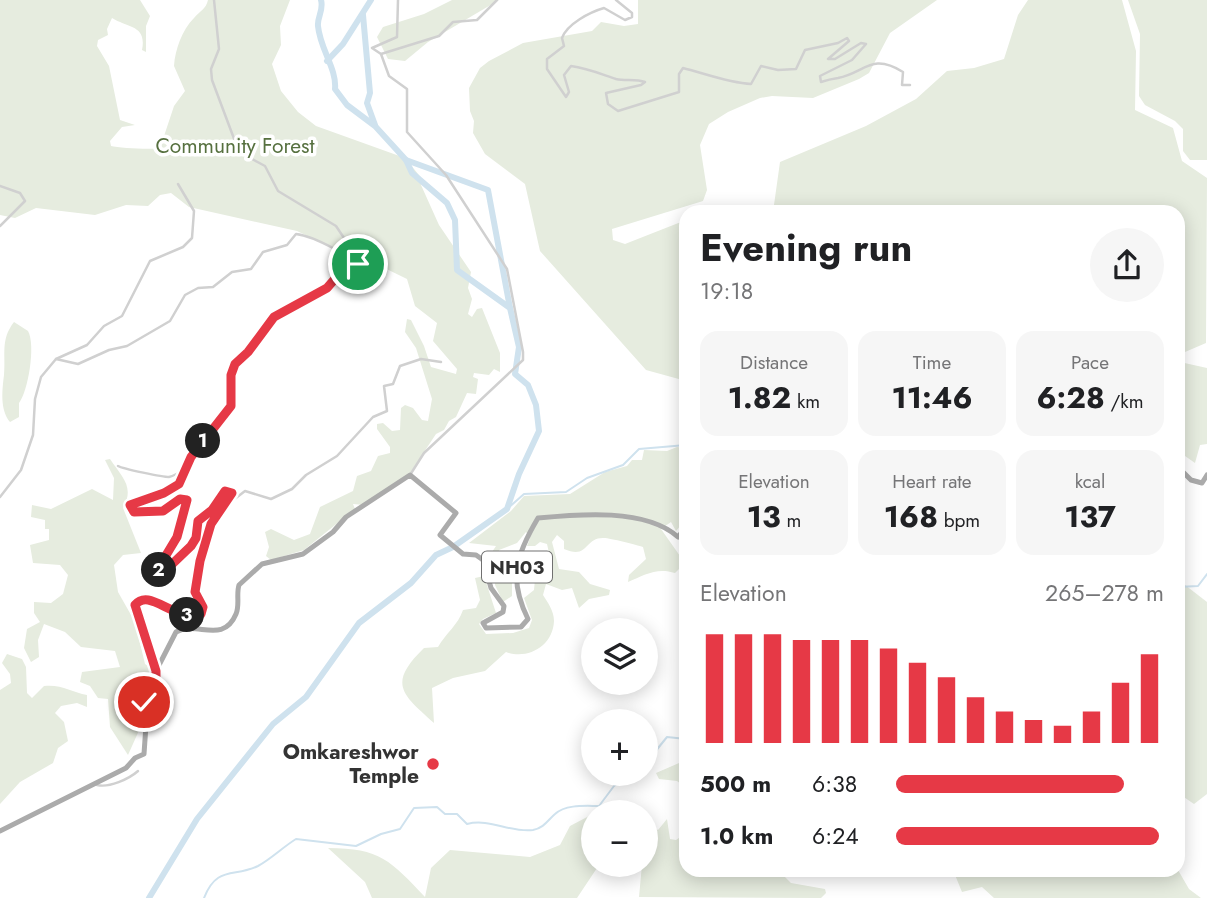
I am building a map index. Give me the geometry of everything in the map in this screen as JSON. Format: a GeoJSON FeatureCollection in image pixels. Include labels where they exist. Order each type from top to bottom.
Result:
{"type":"FeatureCollection","features":[{"type":"Feature","properties":{"kind":"main road"},"geometry":{"type":"LineString","coordinates":[[1185,474],[1191,480],[1202,482],[1207,475]]}},
{"type":"Feature","properties":{"kind":"main road","name":"NH03"},"geometry":{"type":"LineString","coordinates":[[410,475],[456,513],[442,537],[460,552],[483,560],[491,588],[504,606],[503,612],[483,623],[484,626],[521,627],[528,619],[514,579],[526,538],[538,518],[638,517],[662,524],[679,536]]}},
{"type":"Feature","properties":{"kind":"main road"},"geometry":{"type":"LineString","coordinates":[[0,831],[94,785],[144,754],[146,725],[136,712],[144,702],[156,696],[156,671],[169,640],[179,630],[218,631],[226,627],[237,611],[239,585],[260,565],[303,554],[333,532],[349,515],[410,475]]}},
{"type":"Feature","properties":{"kind":"street"},"geometry":{"type":"LineString","coordinates":[[214,0],[219,49],[211,69],[212,80],[239,152],[265,166],[278,191],[336,226],[354,253],[366,262],[368,271],[365,272]]}},
{"type":"Feature","properties":{"kind":"street"},"geometry":{"type":"LineString","coordinates":[[398,0],[397,37],[372,48],[381,54],[389,76],[407,89],[407,132],[452,184],[508,269],[523,352],[523,360],[424,453],[410,475]]}},
{"type":"Feature","properties":{"kind":"street"},"geometry":{"type":"LineString","coordinates":[[381,54],[439,36],[453,22],[477,20],[497,0]]}},
{"type":"Feature","properties":{"kind":"street"},"geometry":{"type":"LineString","coordinates":[[615,0],[632,13],[632,17],[625,20],[604,8],[589,14],[565,32],[562,38],[565,46],[547,59],[547,69],[566,97],[569,92],[564,75],[571,66],[605,73],[615,79],[645,82],[606,93],[608,104],[618,111],[679,92],[678,74],[683,68],[694,74],[712,74],[751,84],[761,66],[778,70],[796,69],[805,50],[838,43],[847,38],[849,41],[828,59],[835,59],[861,43],[866,44],[852,60],[820,75],[821,82],[840,78],[865,65],[880,64],[902,72],[902,85],[909,85]]}},
{"type":"Feature","properties":{"kind":"street"},"geometry":{"type":"LineString","coordinates":[[0,497],[21,470],[33,435],[41,377],[57,359],[88,345],[104,326],[122,316],[150,261],[183,247],[191,240],[194,211],[178,184]]}},
{"type":"Feature","properties":{"kind":"street"},"geometry":{"type":"LineString","coordinates":[[0,186],[20,193],[25,201],[0,226]]}},
{"type":"Feature","properties":{"kind":"street"},"geometry":{"type":"LineString","coordinates":[[57,359],[78,364],[109,349],[127,346],[170,321],[185,295],[198,288],[213,287],[232,272],[251,269],[263,252],[287,245],[296,234],[329,246],[358,264],[365,272]]}},
{"type":"Feature","properties":{"kind":"street"},"geometry":{"type":"LineString","coordinates":[[156,671],[135,605],[146,600],[159,602],[174,613],[201,614],[203,607],[195,592],[198,567],[211,524],[231,497],[230,491],[225,491],[212,510],[198,521],[196,538],[175,564],[167,569],[150,569],[150,563],[165,557],[177,537],[179,519],[188,501],[182,498],[161,512],[134,512],[130,505],[170,491],[185,473],[191,457],[231,406],[231,375],[235,364],[248,352],[270,321],[327,288],[340,273],[365,272]]}},
{"type":"Feature","properties":{"kind":"street"},"geometry":{"type":"LineString","coordinates":[[221,511],[241,492],[248,491],[271,499],[292,489],[306,475],[337,456],[373,417],[387,411],[384,386],[393,384],[400,366],[421,359],[442,362]]}},
{"type":"Feature","properties":{"kind":"street"},"geometry":{"type":"LineString","coordinates":[[118,466],[128,471],[148,471],[165,477],[184,470],[185,473]]}},
{"type":"Feature","properties":{"kind":"street"},"geometry":{"type":"LineString","coordinates":[[94,785],[104,787],[126,779],[138,771]]}},
{"type":"Feature","properties":{"kind":"green space","name":"Community Forest"},"geometry":{"type":"Polygon","coordinates":[[[0,0],[140,0],[150,16],[146,26],[146,52],[142,50],[142,36],[135,28],[112,18],[107,29],[108,35],[98,40],[97,46],[109,66],[120,120],[135,125],[122,127],[110,141],[111,146],[150,149],[160,148],[174,106],[185,91],[174,66],[176,53],[186,28],[208,0],[290,0],[280,26],[281,45],[272,64],[281,91],[298,112],[316,126],[405,158],[423,180],[421,185],[439,225],[471,272],[468,288],[472,299],[468,314],[472,317],[477,309],[482,308],[500,353],[500,372],[494,369],[489,375],[474,373],[473,377],[478,379],[476,394],[467,393],[456,417],[449,421],[444,430],[436,434],[410,473],[364,505],[353,504],[355,509],[304,550],[271,560],[266,556],[269,547],[265,532],[271,529],[294,540],[310,534],[320,507],[353,491],[357,476],[371,471],[378,456],[390,453],[390,447],[377,429],[377,424],[383,423],[392,431],[400,430],[401,408],[405,405],[413,408],[422,420],[428,421],[432,399],[416,348],[405,332],[407,319],[411,320],[431,367],[456,374],[457,369],[433,341],[437,323],[415,306],[407,279],[360,256],[359,261],[297,231],[189,207],[171,193],[160,195],[148,206],[126,205],[95,215],[36,208],[15,218],[0,215],[0,0]]]}},
{"type":"Feature","properties":{"kind":"green space"},"geometry":{"type":"Polygon","coordinates":[[[452,0],[499,0],[428,42],[405,61],[388,59],[377,37],[383,27],[424,14],[452,0]]]}},
{"type":"Feature","properties":{"kind":"green space"},"geometry":{"type":"Polygon","coordinates":[[[638,0],[937,0],[890,33],[869,73],[859,79],[813,98],[760,98],[709,124],[700,145],[707,190],[703,201],[679,205],[679,208],[612,229],[613,240],[625,244],[679,223],[679,379],[646,370],[540,251],[525,184],[485,154],[473,133],[474,121],[470,111],[469,88],[480,68],[523,43],[592,31],[601,22],[624,26],[638,24],[638,0]]]}},
{"type":"Feature","properties":{"kind":"green space"},"geometry":{"type":"Polygon","coordinates":[[[1028,0],[1122,0],[1136,51],[1135,110],[1173,128],[1182,161],[1207,178],[1206,343],[1185,352],[1185,205],[774,205],[780,162],[866,126],[916,99],[947,71],[974,68],[1004,59],[1018,15],[1028,0]]]}},
{"type":"Feature","properties":{"kind":"green space"},"geometry":{"type":"Polygon","coordinates":[[[1128,0],[1207,0],[1207,160],[1190,160],[1183,151],[1183,129],[1175,121],[1145,105],[1139,96],[1140,34],[1128,0]]]}},
{"type":"Feature","properties":{"kind":"green space"},"geometry":{"type":"Polygon","coordinates":[[[14,322],[28,331],[31,357],[25,389],[19,403],[19,417],[10,422],[3,406],[2,394],[5,341],[14,322]]]}},
{"type":"Feature","properties":{"kind":"green space"},"geometry":{"type":"Polygon","coordinates":[[[1185,363],[1207,368],[1207,444],[1200,445],[1195,463],[1185,456],[1185,363]]]}},
{"type":"Feature","properties":{"kind":"green space"},"geometry":{"type":"Polygon","coordinates":[[[679,447],[679,527],[676,531],[671,522],[661,529],[679,555],[679,569],[675,573],[656,571],[628,582],[629,575],[646,559],[643,547],[604,538],[593,541],[578,552],[572,552],[564,549],[564,541],[557,535],[552,542],[559,569],[579,572],[590,584],[610,590],[609,595],[589,599],[579,608],[572,588],[562,590],[546,584],[543,595],[552,610],[554,621],[549,638],[531,652],[506,652],[485,671],[453,678],[432,688],[434,723],[414,704],[403,688],[402,680],[412,660],[424,648],[438,647],[463,610],[476,608],[480,600],[475,578],[484,576],[496,613],[479,624],[486,634],[513,633],[529,628],[532,620],[524,598],[534,590],[535,579],[543,573],[545,558],[549,553],[547,544],[540,542],[535,546],[527,546],[530,538],[526,532],[517,543],[499,550],[500,556],[512,564],[512,596],[503,602],[495,585],[496,569],[491,570],[486,561],[496,546],[469,543],[511,511],[524,496],[570,494],[605,472],[627,466],[632,460],[642,460],[644,450],[667,451],[679,447]]]}},
{"type":"Feature","properties":{"kind":"green space"},"geometry":{"type":"Polygon","coordinates":[[[110,459],[123,477],[127,488],[128,494],[123,508],[141,553],[123,555],[114,565],[118,592],[135,622],[145,664],[152,669],[152,692],[133,708],[141,726],[128,755],[110,727],[108,699],[98,698],[90,686],[80,682],[82,672],[120,667],[115,651],[81,647],[65,632],[44,624],[38,640],[39,657],[31,662],[24,648],[27,629],[40,622],[34,613],[34,602],[51,603],[63,594],[68,575],[60,565],[33,563],[30,545],[49,540],[49,529],[45,529],[45,520],[31,517],[32,505],[51,509],[92,489],[113,500],[114,478],[105,460],[110,459]]]}},
{"type":"Feature","properties":{"kind":"green space"},"geometry":{"type":"Polygon","coordinates":[[[1185,585],[1207,602],[1207,794],[1194,804],[1185,798],[1185,585]]]}},
{"type":"Feature","properties":{"kind":"green space"},"geometry":{"type":"Polygon","coordinates":[[[7,654],[22,659],[26,667],[27,693],[32,698],[44,686],[56,686],[87,695],[87,707],[77,703],[61,706],[55,713],[64,722],[68,741],[58,748],[53,763],[20,782],[0,804],[0,690],[11,683],[10,674],[2,663],[7,654]]]}},
{"type":"Feature","properties":{"kind":"green space"},"geometry":{"type":"Polygon","coordinates":[[[679,763],[679,783],[659,779],[658,772],[679,763]]]}},
{"type":"Feature","properties":{"kind":"green space"},"geometry":{"type":"Polygon","coordinates":[[[667,819],[670,839],[679,838],[679,877],[785,877],[791,883],[825,889],[826,893],[821,898],[639,897],[641,877],[658,877],[658,830],[667,819]]]}},
{"type":"Feature","properties":{"kind":"green space"},"geometry":{"type":"Polygon","coordinates":[[[581,820],[581,877],[591,877],[577,898],[372,898],[365,882],[328,848],[360,851],[383,859],[403,874],[425,897],[431,868],[450,850],[530,857],[560,845],[570,826],[581,820]]]}},
{"type":"Feature","properties":{"kind":"green space"},"geometry":{"type":"Polygon","coordinates":[[[956,877],[1182,877],[1189,889],[1201,898],[994,898],[982,887],[962,892],[956,877]]]}},
{"type":"Feature","properties":{"kind":"waterway"},"geometry":{"type":"LineString","coordinates":[[149,898],[197,819],[273,724],[306,697],[359,623],[411,583],[436,555],[453,547],[507,509],[519,474],[539,431],[536,405],[528,385],[515,374],[519,347],[510,308],[457,270],[455,220],[447,203],[412,173],[406,160],[375,126],[347,105],[335,89],[318,26],[321,0]]}},
{"type":"Feature","properties":{"kind":"waterway"},"geometry":{"type":"LineString","coordinates":[[327,61],[343,44],[371,0]]}},
{"type":"Feature","properties":{"kind":"waterway"},"geometry":{"type":"LineString","coordinates":[[363,15],[370,93],[367,103],[375,125]]}},
{"type":"Feature","properties":{"kind":"waterway"},"geometry":{"type":"LineString","coordinates":[[406,160],[488,190],[510,308]]}},
{"type":"Feature","properties":{"kind":"waterway"},"geometry":{"type":"LineString","coordinates":[[507,509],[524,494],[566,492],[587,478],[623,465],[639,449],[679,446]]}},
{"type":"Feature","properties":{"kind":"waterway"},"geometry":{"type":"LineString","coordinates":[[1185,587],[1198,586],[1207,574]]}},
{"type":"Feature","properties":{"kind":"waterway"},"geometry":{"type":"LineString","coordinates":[[658,748],[667,737],[679,738]]}},
{"type":"Feature","properties":{"kind":"waterway"},"geometry":{"type":"LineString","coordinates":[[204,898],[220,877],[258,866],[296,839],[356,846],[381,834],[400,829],[414,808],[437,807],[445,814],[457,814],[467,824],[484,823],[533,830],[543,826],[555,814],[565,809],[599,806],[614,786]]}},
{"type":"Feature","properties":{"kind":"place","name":"Omkareshwor Temple"},"geometry":{"type":"Point","coordinates":[433,764]}},
{"type":"Feature","properties":{"kind":"route"},"geometry":{"type":"LineString","coordinates":[[144,702],[156,696],[156,671],[150,661],[145,628],[135,609],[136,602],[159,602],[181,615],[201,614],[203,607],[195,592],[200,561],[211,524],[232,493],[226,490],[212,510],[198,521],[194,542],[172,567],[167,569],[152,569],[150,564],[165,557],[177,537],[179,519],[187,500],[180,499],[161,512],[132,512],[130,505],[170,491],[181,481],[191,457],[231,406],[231,375],[235,364],[248,352],[270,321],[327,288],[340,273],[365,272],[358,264]]}}]}
